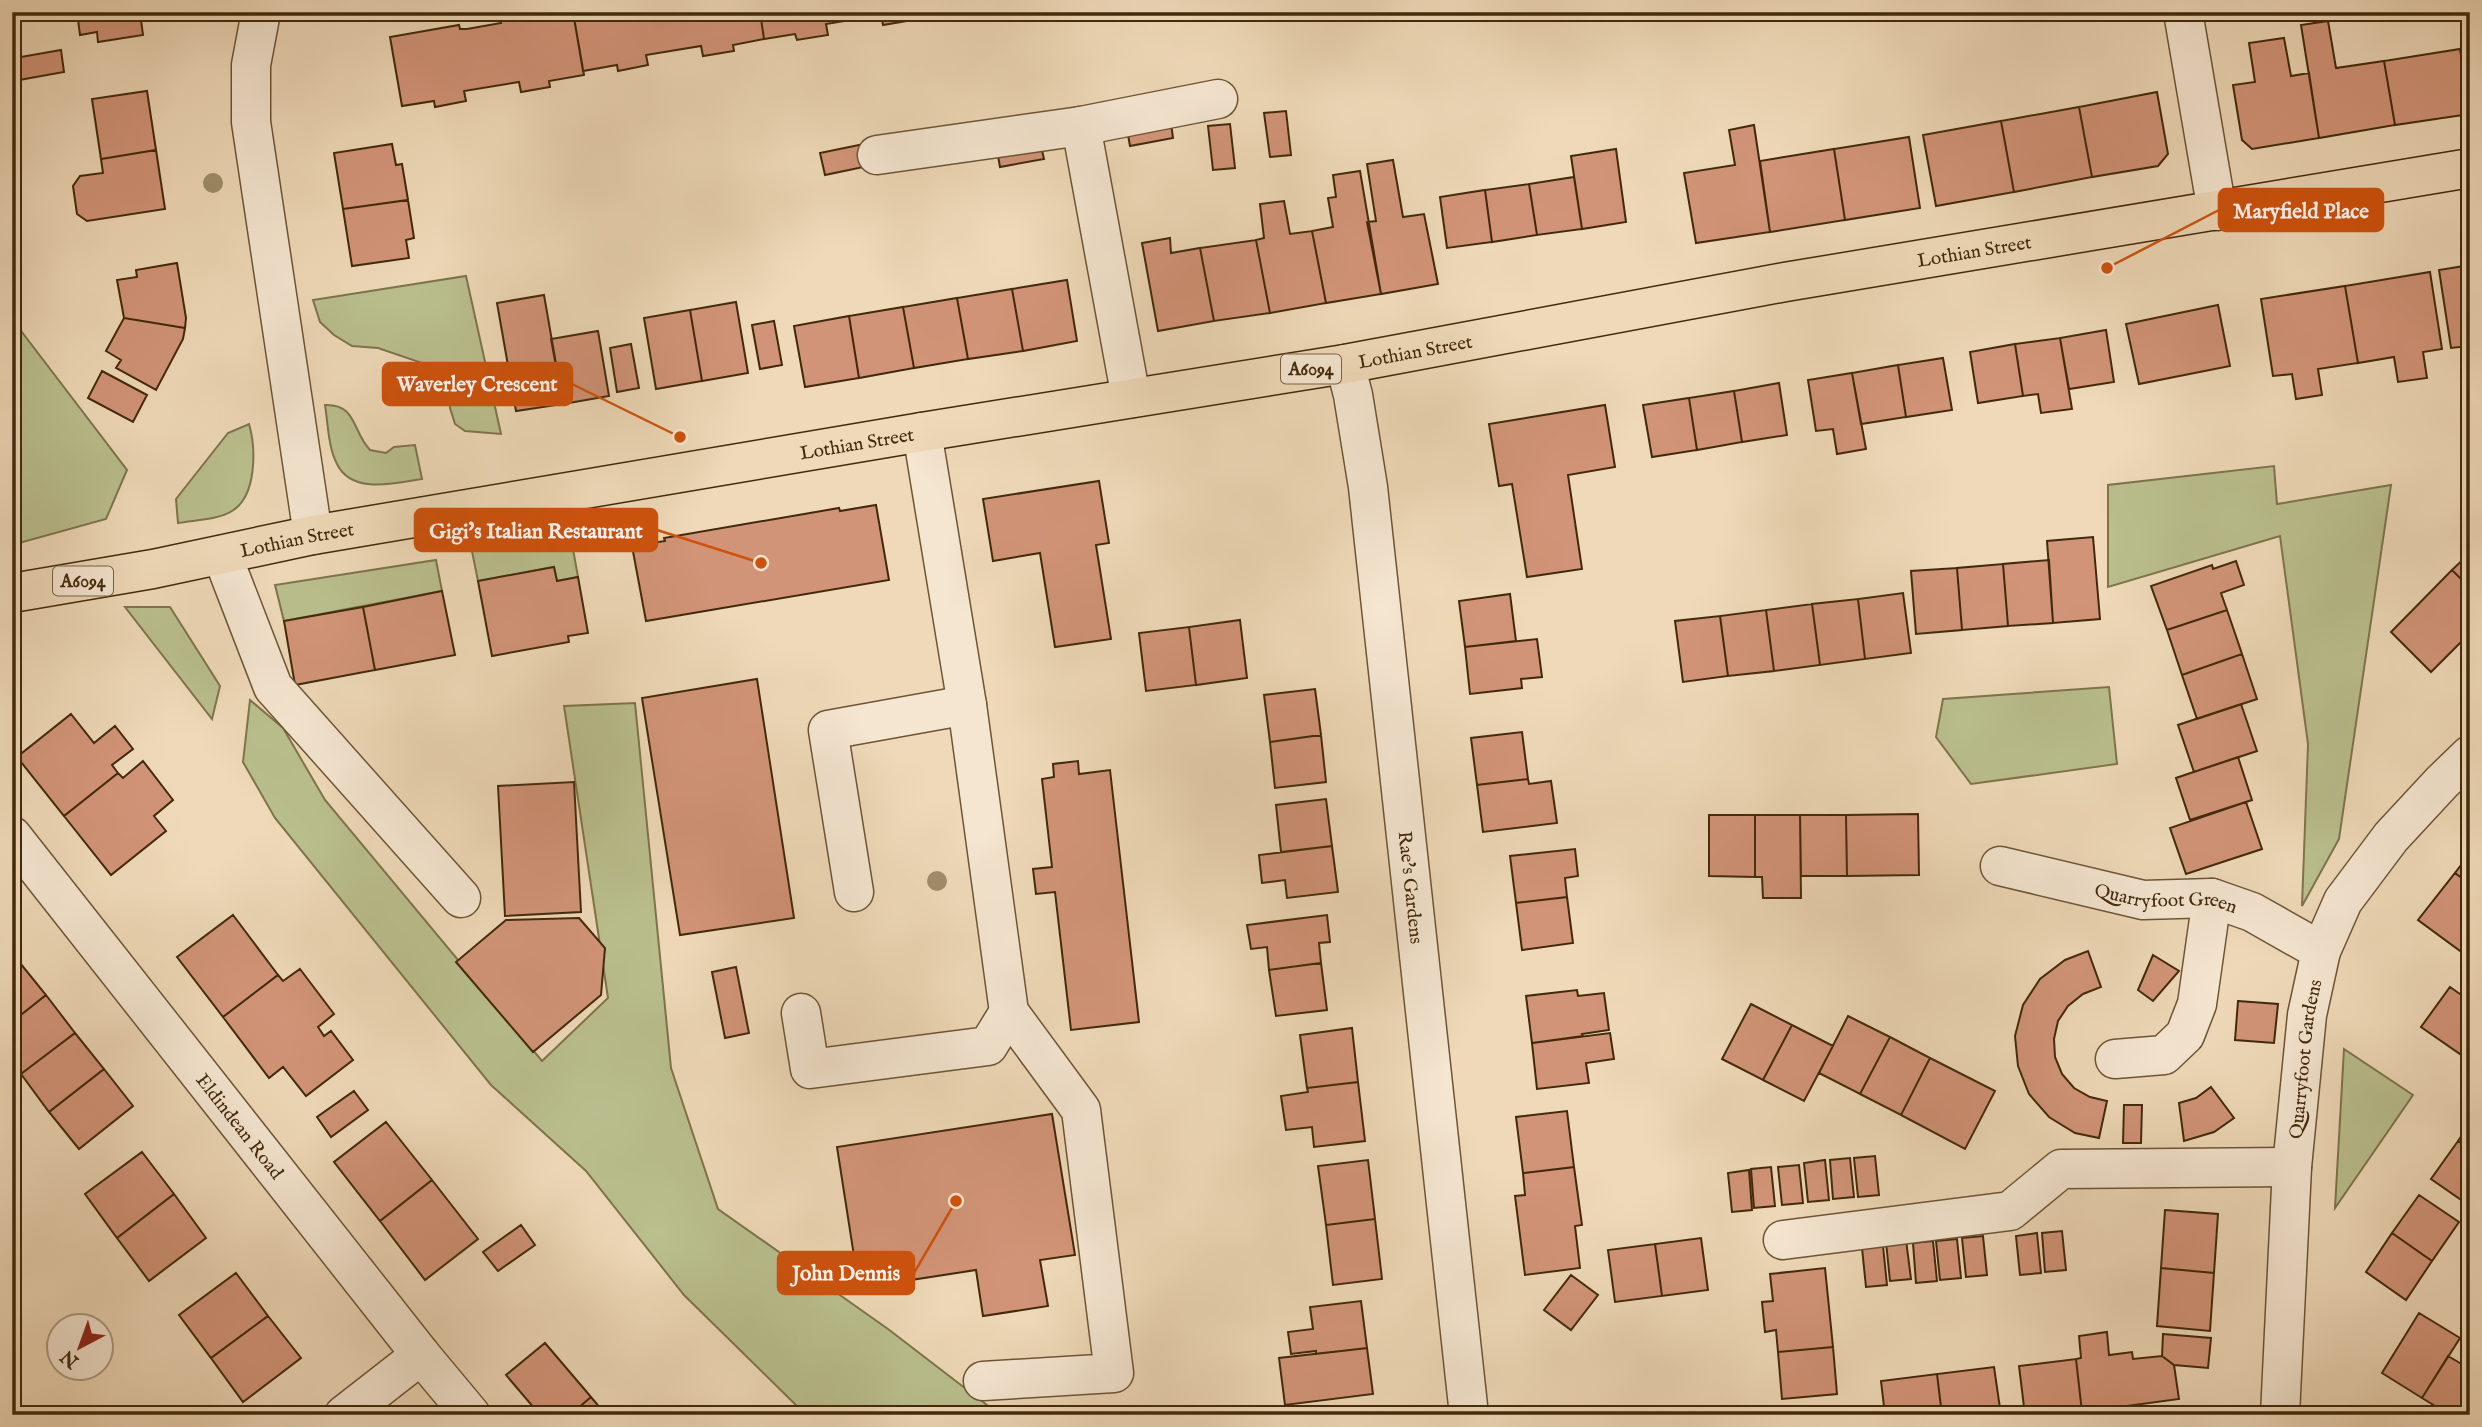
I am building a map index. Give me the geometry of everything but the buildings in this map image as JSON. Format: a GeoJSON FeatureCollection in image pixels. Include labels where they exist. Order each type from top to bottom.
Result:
{"type":"FeatureCollection","features":[{"type":"Feature","properties":{"kind":"main road","name":"Lothian Street"},"geometry":{"type":"LineString","coordinates":[[12,593],[153,569],[313,536],[922,432],[1345,364],[1786,282],[2470,168]]}},
{"type":"Feature","properties":{"kind":"street"},"geometry":{"type":"LineString","coordinates":[[261,12],[251,65],[251,122],[313,536]]}},
{"type":"Feature","properties":{"kind":"street"},"geometry":{"type":"LineString","coordinates":[[2183,12],[2217,211]]}},
{"type":"Feature","properties":{"kind":"street"},"geometry":{"type":"LineString","coordinates":[[877,155],[1081,126],[1218,99]]}},
{"type":"Feature","properties":{"kind":"street"},"geometry":{"type":"LineString","coordinates":[[1081,126],[1131,398]]}},
{"type":"Feature","properties":{"kind":"street","name":"Rae's Gardens"},"geometry":{"type":"LineString","coordinates":[[1345,364],[1353,395],[1368,487],[1469,1415]]}},
{"type":"Feature","properties":{"kind":"street"},"geometry":{"type":"LineString","coordinates":[[922,432],[967,705],[1009,1012],[1081,1110],[1114,1373],[983,1381]]}},
{"type":"Feature","properties":{"kind":"street"},"geometry":{"type":"LineString","coordinates":[[222,555],[273,687],[461,898]]}},
{"type":"Feature","properties":{"kind":"street"},"geometry":{"type":"LineString","coordinates":[[854,892],[828,730],[967,705]]}},
{"type":"Feature","properties":{"kind":"street","name":"Quarryfoot Gardens"},"geometry":{"type":"LineString","coordinates":[[2280,1415],[2292,1167],[2306,1015],[2321,951],[2343,901],[2391,837],[2470,755]]}},
{"type":"Feature","properties":{"kind":"street","name":"Eldindean Road"},"geometry":{"type":"LineString","coordinates":[[12,836],[471,1415]]}},
{"type":"Feature","properties":{"kind":"street","name":"Quarryfoot Green"},"geometry":{"type":"LineString","coordinates":[[2000,866],[2143,900],[2212,898],[2252,912],[2321,951]]}},
{"type":"Feature","properties":{"kind":"street"},"geometry":{"type":"LineString","coordinates":[[2115,1059],[2164,1055],[2185,1035],[2197,1004],[2212,898]]}},
{"type":"Feature","properties":{"kind":"street"},"geometry":{"type":"LineString","coordinates":[[801,1013],[810,1069],[988,1046],[1009,1012]]}},
{"type":"Feature","properties":{"kind":"street"},"geometry":{"type":"LineString","coordinates":[[1783,1240],[2010,1211],[2061,1169],[2292,1167]]}},
{"type":"Feature","properties":{"kind":"street"},"geometry":{"type":"LineString","coordinates":[[344,1415],[421,1355]]}},
{"type":"Feature","properties":{"kind":"green space"},"geometry":{"type":"Polygon","coordinates":[[[466,276],[501,434],[465,431],[455,424],[450,408],[448,383],[434,367],[378,348],[352,346],[320,322],[313,300],[466,276]]]}},
{"type":"Feature","properties":{"kind":"green space"},"geometry":{"type":"Polygon","coordinates":[[[12,319],[127,470],[106,519],[12,545],[12,319]]]}},
{"type":"Feature","properties":{"kind":"green space"},"geometry":{"type":"Polygon","coordinates":[[[325,405],[343,409],[349,414],[370,450],[386,453],[394,447],[415,445],[422,479],[375,485],[353,480],[344,474],[332,450],[325,405]]]}},
{"type":"Feature","properties":{"kind":"green space"},"geometry":{"type":"Polygon","coordinates":[[[249,424],[253,446],[252,471],[246,494],[240,504],[220,516],[178,523],[176,499],[228,433],[249,424]]]}},
{"type":"Feature","properties":{"kind":"green space"},"geometry":{"type":"Polygon","coordinates":[[[2274,466],[2277,504],[2391,485],[2339,839],[2302,906],[2308,744],[2280,536],[2108,587],[2108,485],[2274,466]]]}},
{"type":"Feature","properties":{"kind":"green space"},"geometry":{"type":"Polygon","coordinates":[[[571,538],[578,577],[557,581],[554,567],[478,581],[472,551],[571,538]]]}},
{"type":"Feature","properties":{"kind":"green space"},"geometry":{"type":"Polygon","coordinates":[[[436,560],[442,591],[284,621],[275,585],[436,560]]]}},
{"type":"Feature","properties":{"kind":"green space"},"geometry":{"type":"Polygon","coordinates":[[[125,607],[170,607],[220,686],[212,719],[125,607]]]}},
{"type":"Feature","properties":{"kind":"green space"},"geometry":{"type":"Polygon","coordinates":[[[2109,687],[2117,764],[1971,784],[1936,737],[1943,699],[2109,687]]]}},
{"type":"Feature","properties":{"kind":"green space"},"geometry":{"type":"Polygon","coordinates":[[[250,700],[283,728],[325,800],[542,1061],[608,998],[564,706],[635,703],[671,1068],[718,1209],[888,1329],[1000,1415],[806,1415],[684,1295],[586,1171],[491,1085],[275,818],[243,762],[250,700]]]}},
{"type":"Feature","properties":{"kind":"green space"},"geometry":{"type":"Polygon","coordinates":[[[2344,1049],[2413,1095],[2335,1208],[2344,1049]]]}},
{"type":"Feature","properties":{"kind":"place","name":"Maryfield Place"},"geometry":{"type":"Point","coordinates":[2107,268]}},
{"type":"Feature","properties":{"kind":"place","name":"Waverley Crescent"},"geometry":{"type":"Point","coordinates":[680,437]}},
{"type":"Feature","properties":{"kind":"place","name":"Gigi's Italian Restaurant"},"geometry":{"type":"Point","coordinates":[761,563]}},
{"type":"Feature","properties":{"kind":"place","name":"John Dennis"},"geometry":{"type":"Point","coordinates":[956,1201]}}]}
